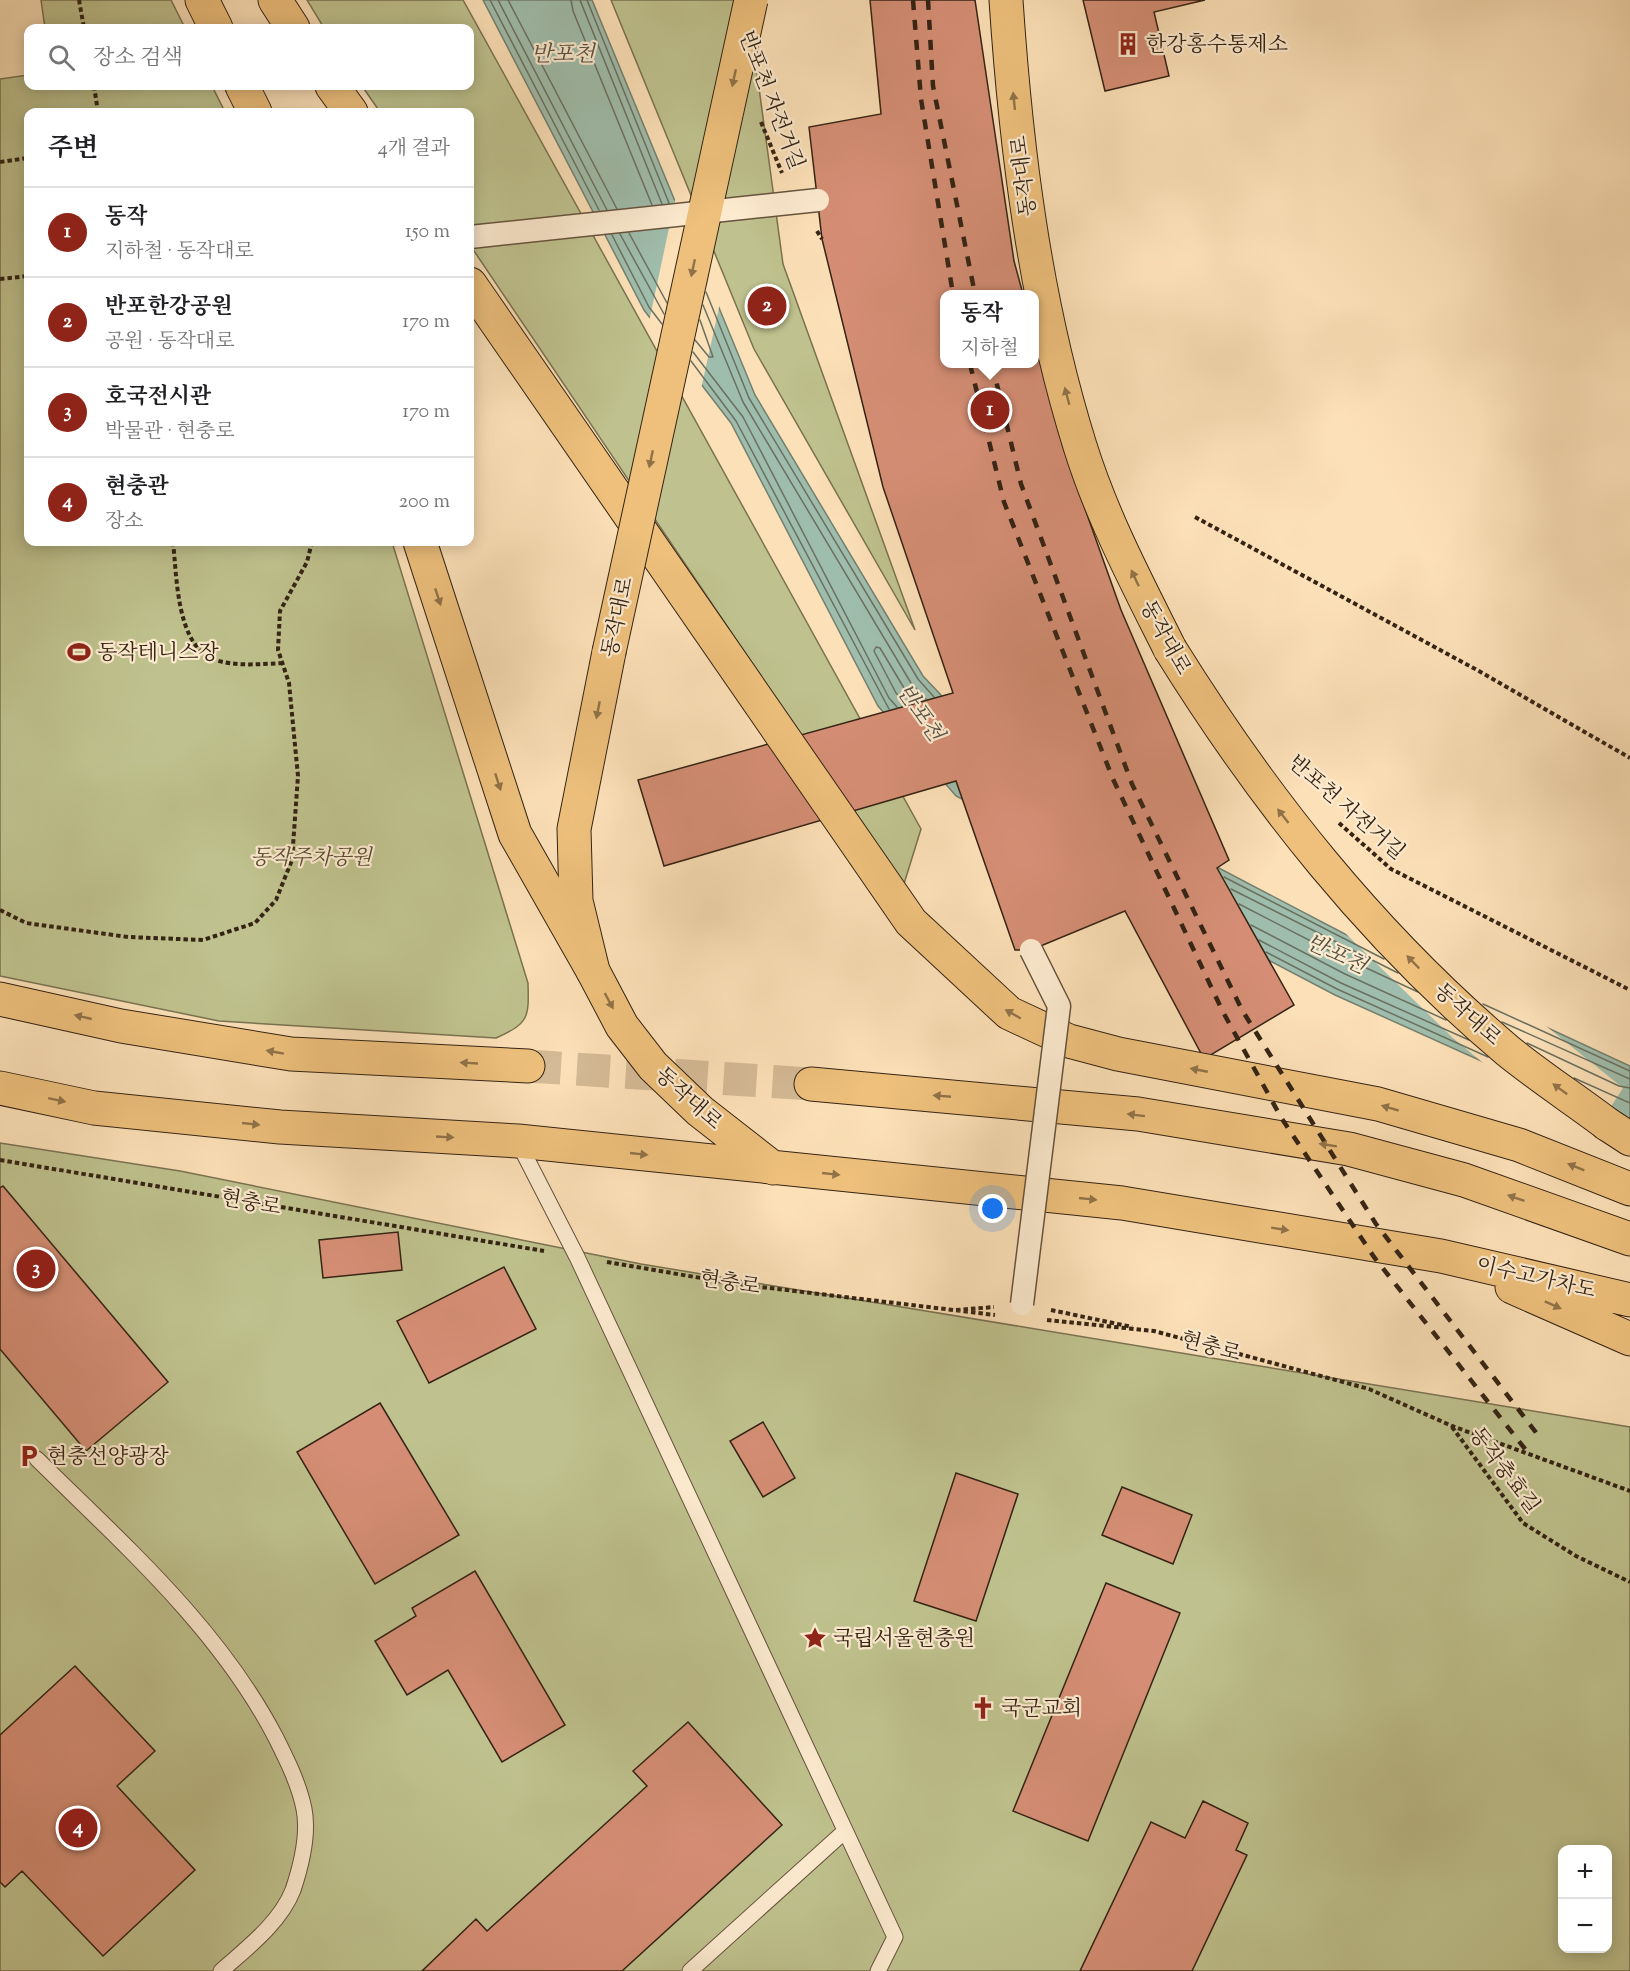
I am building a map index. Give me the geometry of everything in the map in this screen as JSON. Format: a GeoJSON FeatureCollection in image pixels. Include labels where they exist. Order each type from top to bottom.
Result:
{"type":"FeatureCollection","features":[{"type":"Feature","properties":{"kind":"main road"},"geometry":{"type":"LineString","coordinates":[[202,0],[214,24]]}},
{"type":"Feature","properties":{"kind":"main road"},"geometry":{"type":"LineString","coordinates":[[275,0],[290,24]]}},
{"type":"Feature","properties":{"kind":"main road","name":"동작대로"},"geometry":{"type":"LineString","coordinates":[[751,0],[609,652],[574,829],[576,901],[593,971],[622,1026],[653,1066],[700,1112],[773,1168]]}},
{"type":"Feature","properties":{"kind":"main road","name":"동작대로"},"geometry":{"type":"LineString","coordinates":[[1006,0],[1027,215],[1060,371],[1080,447],[1108,522],[1170,649],[1216,723],[1266,794],[1312,853],[1374,921],[1434,983],[1509,1051],[1619,1131]]}},
{"type":"Feature","properties":{"kind":"main road"},"geometry":{"type":"LineString","coordinates":[[244,90],[253,108]]}},
{"type":"Feature","properties":{"kind":"main road"},"geometry":{"type":"LineString","coordinates":[[335,90],[348,108]]}},
{"type":"Feature","properties":{"kind":"main road"},"geometry":{"type":"LineString","coordinates":[[474,290],[911,922],[1009,1013],[1069,1041],[1118,1054],[1378,1104],[1519,1145],[1630,1189]]}},
{"type":"Feature","properties":{"kind":"main road"},"geometry":{"type":"LineString","coordinates":[[421,546],[515,834],[593,971]]}},
{"type":"Feature","properties":{"kind":"main road"},"geometry":{"type":"LineString","coordinates":[[0,999],[121,1026],[291,1054],[528,1066]]}},
{"type":"Feature","properties":{"kind":"main road"},"geometry":{"type":"LineString","coordinates":[[811,1084],[1137,1114],[1349,1149],[1464,1180],[1630,1239]]}},
{"type":"Feature","properties":{"kind":"main road"},"geometry":{"type":"LineString","coordinates":[[0,1088],[94,1108],[268,1126],[518,1141],[1122,1203],[1441,1256],[1630,1339]]}},
{"type":"Feature","properties":{"kind":"main road","name":"이수고가차도"},"geometry":{"type":"LineString","coordinates":[[1441,1256],[1630,1300]]}},
{"type":"Feature","properties":{"kind":"street"},"geometry":{"type":"LineString","coordinates":[[474,237],[818,200]]}},
{"type":"Feature","properties":{"kind":"street"},"geometry":{"type":"LineString","coordinates":[[1013,1310],[1059,1006],[1031,950]]}},
{"type":"Feature","properties":{"kind":"lane"},"geometry":{"type":"LineString","coordinates":[[518,1141],[577,1257],[895,1937],[878,1971]]}},
{"type":"Feature","properties":{"kind":"lane"},"geometry":{"type":"LineString","coordinates":[[37,1459],[179,1600],[249,1691],[291,1768],[304,1810],[304,1844],[292,1891],[277,1917],[221,1971]]}},
{"type":"Feature","properties":{"kind":"lane"},"geometry":{"type":"LineString","coordinates":[[690,1971],[845,1831]]}},
{"type":"Feature","properties":{"kind":"path"},"geometry":{"type":"LineString","coordinates":[[79,0],[83,24]]}},
{"type":"Feature","properties":{"kind":"path"},"geometry":{"type":"LineString","coordinates":[[95,90],[97,108]]}},
{"type":"Feature","properties":{"kind":"path","name":"반포천 자전거길"},"geometry":{"type":"LineString","coordinates":[[757,111],[783,175]]}},
{"type":"Feature","properties":{"kind":"path"},"geometry":{"type":"LineString","coordinates":[[0,162],[24,159]]}},
{"type":"Feature","properties":{"kind":"path"},"geometry":{"type":"LineString","coordinates":[[816,230],[822,239]]}},
{"type":"Feature","properties":{"kind":"path"},"geometry":{"type":"LineString","coordinates":[[0,279],[24,276]]}},
{"type":"Feature","properties":{"kind":"path"},"geometry":{"type":"LineString","coordinates":[[1195,516],[1477,670],[1630,758]]}},
{"type":"Feature","properties":{"kind":"path"},"geometry":{"type":"LineString","coordinates":[[174,546],[182,613],[192,643],[213,659],[255,665],[283,663]]}},
{"type":"Feature","properties":{"kind":"path"},"geometry":{"type":"LineString","coordinates":[[0,910],[26,923],[128,937],[203,940],[255,923],[276,900],[292,860],[298,776],[289,683],[278,650],[280,611],[307,562],[311,546]]}},
{"type":"Feature","properties":{"kind":"path","name":"반포천 자전거길"},"geometry":{"type":"LineString","coordinates":[[1338,822],[1391,869],[1630,990]]}},
{"type":"Feature","properties":{"kind":"path","name":"현충로"},"geometry":{"type":"LineString","coordinates":[[0,1160],[736,1284],[1013,1310]]}},
{"type":"Feature","properties":{"kind":"path","name":"현충로"},"geometry":{"type":"LineString","coordinates":[[1039,1320],[1154,1331],[1369,1389],[1452,1426],[1630,1491]]}},
{"type":"Feature","properties":{"kind":"path","name":"동작충효길"},"geometry":{"type":"LineString","coordinates":[[1452,1426],[1523,1523],[1576,1556],[1630,1582]]}},
{"type":"Feature","properties":{"kind":"green space"},"geometry":{"type":"Polygon","coordinates":[[[41,0],[171,0],[183,24],[44,24],[41,0]]]}},
{"type":"Feature","properties":{"kind":"green space"},"geometry":{"type":"Polygon","coordinates":[[[307,0],[463,0],[921,829],[903,887],[474,251],[474,108],[377,108],[365,90],[474,90],[474,24],[322,24],[307,0]]]}},
{"type":"Feature","properties":{"kind":"green space"},"geometry":{"type":"Polygon","coordinates":[[[611,0],[747,0],[783,264],[915,630],[754,349],[611,0]]]}},
{"type":"Feature","properties":{"kind":"green space","name":"동작주차공원"},"geometry":{"type":"Polygon","coordinates":[[[24,76],[24,90],[214,90],[223,108],[24,108],[24,546],[393,546],[528,983],[525,1018],[507,1033],[496,1038],[219,1021],[0,976],[0,79],[24,76]]]}},
{"type":"Feature","properties":{"kind":"green space","name":"국립서울현충원"},"geometry":{"type":"Polygon","coordinates":[[[0,1143],[180,1171],[641,1264],[1630,1427],[1630,1971],[0,1971],[0,1143]]]}},
{"type":"Feature","properties":{"kind":"water","name":"반포천"},"geometry":{"type":"Polygon","coordinates":[[[483,0],[592,0],[755,395],[923,676],[992,749],[1343,933],[1630,1066],[1630,1128],[1335,995],[956,796],[878,706],[731,423],[644,310],[483,0]]]}},
{"type":"Feature","properties":{"kind":"pier"},"geometry":{"type":"Polygon","coordinates":[[[676,195],[720,303],[701,389],[649,322],[676,195]]]}},
{"type":"Feature","properties":{"kind":"pier"},"geometry":{"type":"Polygon","coordinates":[[[1341,929],[1541,1022],[1623,1088],[1603,1119],[1488,1067],[1453,1038],[1341,929]]]}},
{"type":"Feature","properties":{"kind":"building"},"geometry":{"type":"Polygon","coordinates":[[[870,0],[975,0],[1014,261],[1022,290],[940,290],[940,368],[1039,368],[1039,355],[1063,447],[1121,610],[1229,860],[1217,868],[1294,1005],[1204,1059],[1125,911],[1031,950],[1015,950],[956,781],[664,866],[638,780],[953,693],[883,487],[822,239],[809,127],[881,114],[870,0]]]}},
{"type":"Feature","properties":{"kind":"building","name":"한강홍수통제소"},"geometry":{"type":"Polygon","coordinates":[[[1083,0],[1205,0],[1154,12],[1169,76],[1105,91],[1083,0]]]}},
{"type":"Feature","properties":{"kind":"building"},"geometry":{"type":"Polygon","coordinates":[[[3,1186],[168,1382],[86,1451],[0,1349],[0,1188],[3,1186]]]}},
{"type":"Feature","properties":{"kind":"building"},"geometry":{"type":"Polygon","coordinates":[[[398,1232],[402,1270],[323,1278],[319,1240],[398,1232]]]}},
{"type":"Feature","properties":{"kind":"building"},"geometry":{"type":"Polygon","coordinates":[[[504,1267],[536,1329],[429,1383],[397,1321],[504,1267]]]}},
{"type":"Feature","properties":{"kind":"building"},"geometry":{"type":"Polygon","coordinates":[[[380,1403],[459,1535],[375,1584],[297,1452],[380,1403]]]}},
{"type":"Feature","properties":{"kind":"building"},"geometry":{"type":"Polygon","coordinates":[[[763,1422],[795,1478],[763,1497],[730,1441],[763,1422]]]}},
{"type":"Feature","properties":{"kind":"building"},"geometry":{"type":"Polygon","coordinates":[[[956,1473],[1018,1494],[976,1621],[914,1601],[956,1473]]]}},
{"type":"Feature","properties":{"kind":"building"},"geometry":{"type":"Polygon","coordinates":[[[1122,1487],[1192,1515],[1173,1564],[1102,1535],[1122,1487]]]}},
{"type":"Feature","properties":{"kind":"building"},"geometry":{"type":"Polygon","coordinates":[[[475,1571],[565,1725],[502,1762],[448,1670],[407,1695],[375,1641],[416,1616],[412,1608],[475,1571]]]}},
{"type":"Feature","properties":{"kind":"building"},"geometry":{"type":"Polygon","coordinates":[[[1106,1583],[1180,1613],[1088,1841],[1013,1811],[1106,1583]]]}},
{"type":"Feature","properties":{"kind":"building"},"geometry":{"type":"Polygon","coordinates":[[[75,1666],[155,1751],[117,1786],[195,1870],[103,1956],[22,1871],[5,1887],[0,1882],[0,1735],[75,1666]]]}},
{"type":"Feature","properties":{"kind":"building"},"geometry":{"type":"Polygon","coordinates":[[[688,1722],[782,1825],[622,1971],[422,1971],[476,1919],[487,1931],[647,1786],[633,1771],[688,1722]]]}},
{"type":"Feature","properties":{"kind":"building"},"geometry":{"type":"Polygon","coordinates":[[[1203,1801],[1248,1823],[1236,1850],[1247,1855],[1192,1971],[1080,1971],[1151,1822],[1185,1838],[1203,1801]]]}},
{"type":"Feature","properties":{"kind":"tunnel"},"geometry":{"type":"LineString","coordinates":[[528,1066],[811,1084]]}},
{"type":"Feature","properties":{"kind":"railway"},"geometry":{"type":"LineString","coordinates":[[913,0],[921,99],[952,290]]}},
{"type":"Feature","properties":{"kind":"railway"},"geometry":{"type":"LineString","coordinates":[[928,0],[933,86],[974,290]]}},
{"type":"Feature","properties":{"kind":"railway"},"geometry":{"type":"LineString","coordinates":[[971,368],[1004,502],[1113,779],[1223,1012],[1282,1119],[1374,1257],[1529,1454]]}},
{"type":"Feature","properties":{"kind":"railway"},"geometry":{"type":"LineString","coordinates":[[993,368],[1021,484],[1132,784],[1242,1010],[1376,1224],[1541,1439]]}},
{"type":"Feature","properties":{"kind":"place","name":"한강홍수통제소"},"geometry":{"type":"Point","coordinates":[1128,44]}},
{"type":"Feature","properties":{"kind":"place","name":"반포한강공원"},"geometry":{"type":"Point","coordinates":[767,306]}},
{"type":"Feature","properties":{"kind":"place","name":"동작"},"geometry":{"type":"Point","coordinates":[990,410]}},
{"type":"Feature","properties":{"kind":"place","name":"동작테니스장"},"geometry":{"type":"Point","coordinates":[79,652]}},
{"type":"Feature","properties":{"kind":"place","name":"호국전시관"},"geometry":{"type":"Point","coordinates":[36,1269]}},
{"type":"Feature","properties":{"kind":"place","name":"현충선양광장"},"geometry":{"type":"Point","coordinates":[29,1456]}},
{"type":"Feature","properties":{"kind":"place","name":"국립서울현충원"},"geometry":{"type":"Point","coordinates":[815,1638]}},
{"type":"Feature","properties":{"kind":"place","name":"국군교회"},"geometry":{"type":"Point","coordinates":[983,1708]}},
{"type":"Feature","properties":{"kind":"place","name":"현충관"},"geometry":{"type":"Point","coordinates":[78,1828]}}]}
